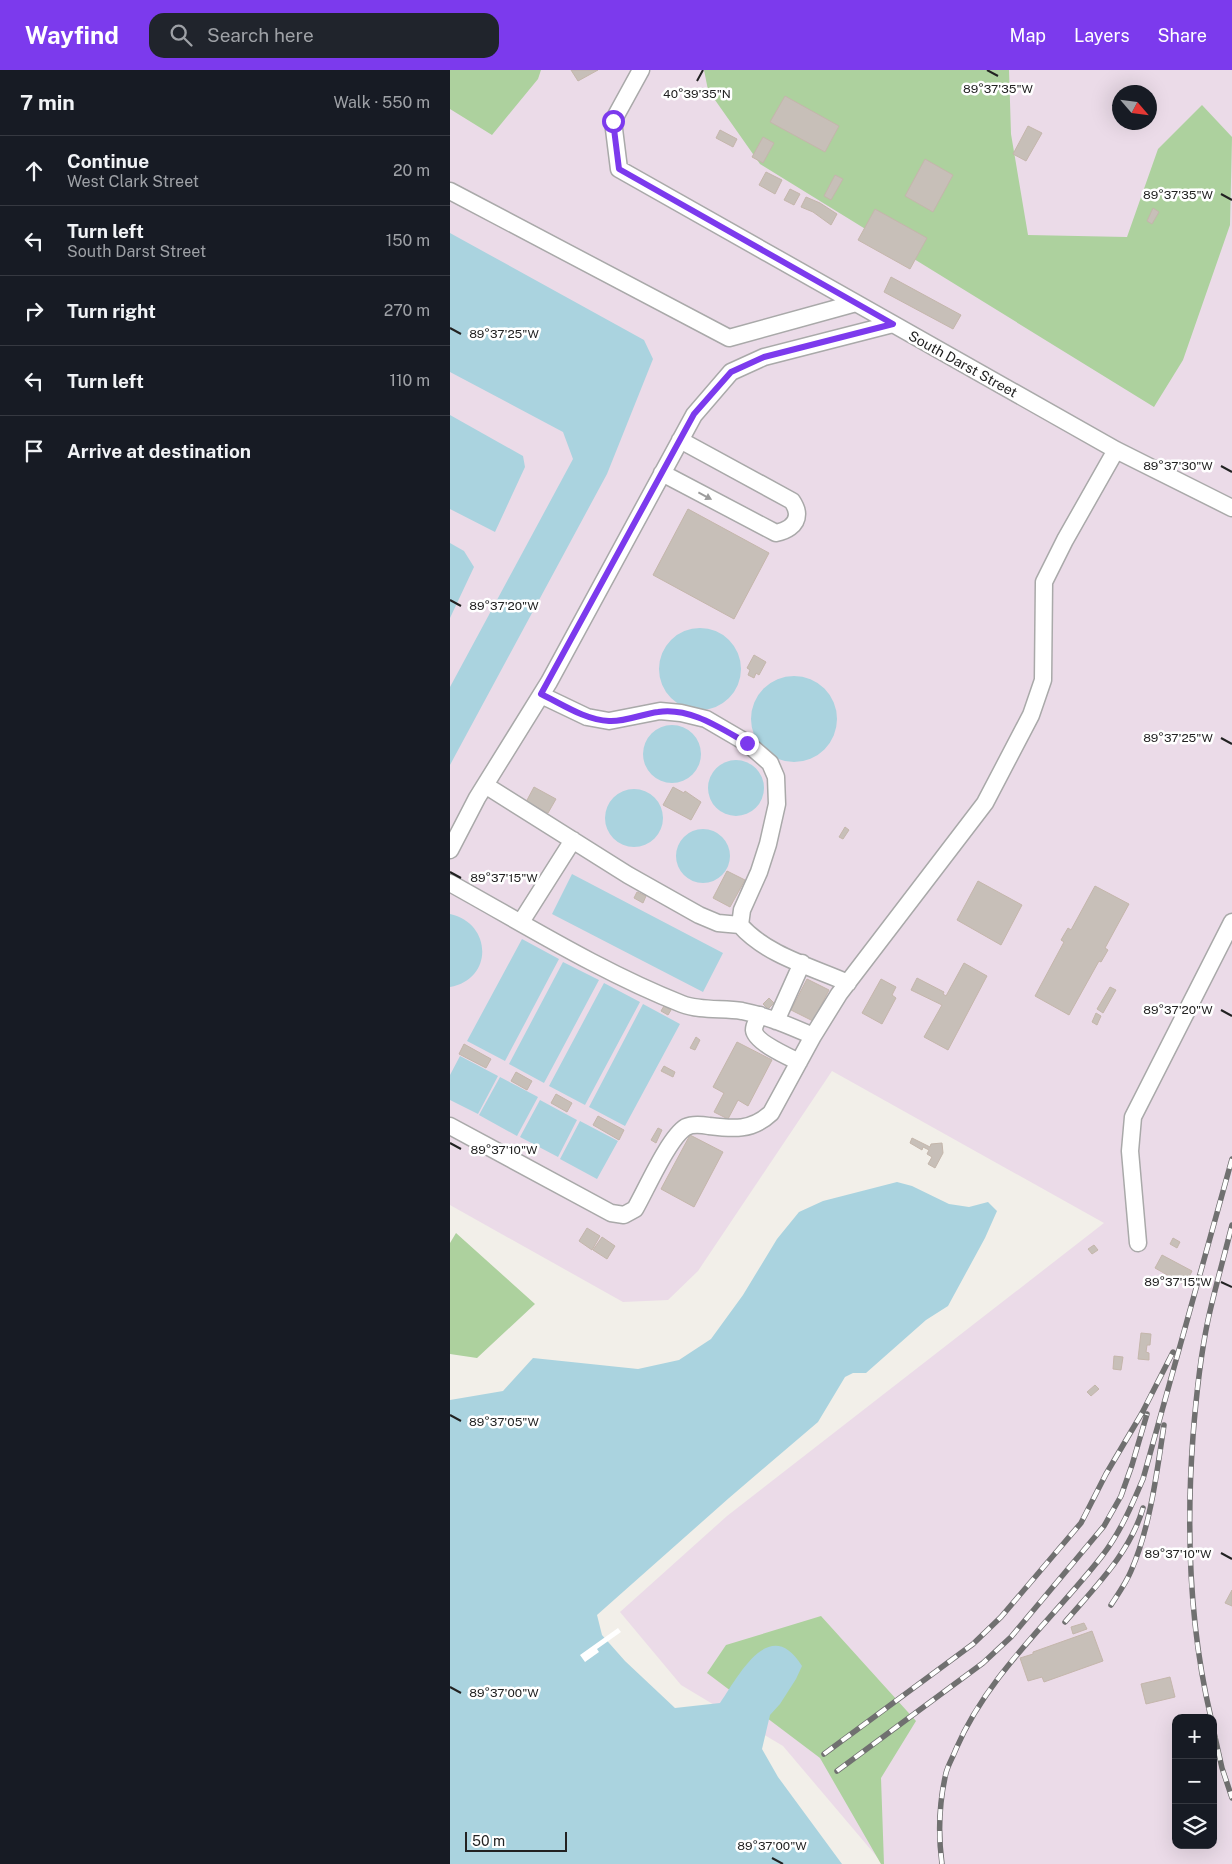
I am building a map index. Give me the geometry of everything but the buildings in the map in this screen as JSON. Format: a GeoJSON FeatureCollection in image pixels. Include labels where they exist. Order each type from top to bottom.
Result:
{"type":"FeatureCollection","features":[{"type":"Feature","properties":{"kind":"street","name":"South Darst Street"},"geometry":{"type":"LineString","coordinates":[[641,70],[613,121],[619,169],[1116,450],[1232,508]]}},
{"type":"Feature","properties":{"kind":"street"},"geometry":{"type":"LineString","coordinates":[[450,191],[729,338],[856,303]]}},
{"type":"Feature","properties":{"kind":"street"},"geometry":{"type":"LineString","coordinates":[[450,850],[484,785],[541,694],[694,414],[731,372],[764,357],[893,324]]}},
{"type":"Feature","properties":{"kind":"street"},"geometry":{"type":"LineString","coordinates":[[662,473],[776,533],[786,531],[794,523],[797,513],[792,501],[680,440]]}},
{"type":"Feature","properties":{"kind":"street"},"geometry":{"type":"LineString","coordinates":[[450,1126],[611,1213],[624,1215],[635,1209],[674,1138],[687,1126],[701,1125],[729,1128],[749,1126],[762,1121],[771,1113],[813,1036],[848,983],[985,803],[1031,715],[1043,680],[1042,630],[1044,582],[1065,540],[1116,450]]}},
{"type":"Feature","properties":{"kind":"street"},"geometry":{"type":"LineString","coordinates":[[541,694],[587,717],[609,721],[660,711],[681,713],[706,719],[747,743],[770,762],[776,777],[777,804],[765,853],[759,872],[742,910],[740,925]]}},
{"type":"Feature","properties":{"kind":"street"},"geometry":{"type":"LineString","coordinates":[[484,785],[628,875],[699,914],[718,922],[740,925],[750,936],[766,948],[848,983]]}},
{"type":"Feature","properties":{"kind":"street"},"geometry":{"type":"LineString","coordinates":[[521,922],[573,840]]}},
{"type":"Feature","properties":{"kind":"street"},"geometry":{"type":"LineString","coordinates":[[450,883],[611,971],[685,1005],[760,1015],[813,1036]]}},
{"type":"Feature","properties":{"kind":"street"},"geometry":{"type":"LineString","coordinates":[[1138,1243],[1130,1151],[1133,1117],[1232,922]]}},
{"type":"Feature","properties":{"kind":"street"},"geometry":{"type":"LineString","coordinates":[[776,1021],[802,963]]}},
{"type":"Feature","properties":{"kind":"street"},"geometry":{"type":"LineString","coordinates":[[760,1015],[754,1028],[755,1035],[763,1042],[800,1062]]}},
{"type":"Feature","properties":{"kind":"shaded area"},"geometry":{"type":"Polygon","coordinates":[[[450,70],[1232,70],[1232,1864],[883,1864],[783,1746],[681,1685],[620,1612],[727,1516],[1104,1223],[832,1071],[698,1271],[668,1300],[623,1302],[450,1205],[450,70]]]}},
{"type":"Feature","properties":{"kind":"green space"},"geometry":{"type":"Polygon","coordinates":[[[450,70],[541,70],[538,79],[492,135],[450,109],[450,70]]]}},
{"type":"Feature","properties":{"kind":"green space"},"geometry":{"type":"Polygon","coordinates":[[[704,70],[1009,70],[1011,134],[1028,235],[1127,237],[1158,149],[1202,105],[1232,137],[1230,225],[1183,360],[1154,407],[760,164],[708,90],[704,70]]]}},
{"type":"Feature","properties":{"kind":"green space"},"geometry":{"type":"Polygon","coordinates":[[[456,1233],[535,1304],[477,1358],[450,1354],[450,1243],[456,1233]]]}},
{"type":"Feature","properties":{"kind":"green space"},"geometry":{"type":"Polygon","coordinates":[[[821,1616],[916,1721],[881,1778],[884,1864],[881,1864],[820,1758],[707,1673],[726,1645],[821,1616]]]}},
{"type":"Feature","properties":{"kind":"water"},"geometry":{"type":"Polygon","coordinates":[[[450,233],[644,340],[653,359],[607,474],[450,765],[450,687],[573,459],[563,432],[450,372],[450,233]]]}},
{"type":"Feature","properties":{"kind":"water"},"geometry":{"type":"Polygon","coordinates":[[[450,415],[523,456],[525,467],[495,532],[450,509],[450,415]]]}},
{"type":"Feature","properties":{"kind":"water"},"geometry":{"type":"Polygon","coordinates":[[[450,543],[464,551],[474,567],[450,618],[450,543]]]}},
{"type":"Feature","properties":{"kind":"water"},"geometry":{"type":"Polygon","coordinates":[[[700,628],[716,631],[729,640],[738,653],[741,669],[738,685],[729,698],[716,707],[700,710],[684,707],[671,698],[662,685],[659,669],[662,653],[671,640],[684,631],[700,628]]]}},
{"type":"Feature","properties":{"kind":"water"},"geometry":{"type":"Polygon","coordinates":[[[786,676],[802,676],[811,679],[825,688],[834,702],[837,719],[834,736],[825,750],[811,759],[802,762],[786,762],[770,755],[758,743],[751,727],[751,711],[758,695],[770,683],[786,676]]]}},
{"type":"Feature","properties":{"kind":"water"},"geometry":{"type":"Polygon","coordinates":[[[672,725],[683,727],[696,738],[701,754],[699,765],[688,778],[672,783],[661,781],[648,770],[643,754],[645,743],[656,730],[672,725]]]}},
{"type":"Feature","properties":{"kind":"water"},"geometry":{"type":"Polygon","coordinates":[[[736,760],[747,762],[756,768],[762,777],[764,788],[762,799],[756,808],[747,814],[736,816],[725,814],[716,808],[710,799],[708,788],[710,777],[716,768],[725,762],[736,760]]]}},
{"type":"Feature","properties":{"kind":"water"},"geometry":{"type":"Polygon","coordinates":[[[628,789],[640,789],[655,797],[663,812],[663,824],[655,839],[640,847],[628,847],[613,839],[605,824],[605,812],[613,797],[628,789]]]}},
{"type":"Feature","properties":{"kind":"water"},"geometry":{"type":"Polygon","coordinates":[[[698,829],[708,829],[718,833],[726,841],[730,856],[726,871],[718,879],[708,883],[698,883],[688,879],[680,871],[676,861],[676,851],[680,841],[688,833],[698,829]]]}},
{"type":"Feature","properties":{"kind":"water"},"geometry":{"type":"Polygon","coordinates":[[[572,874],[723,953],[703,992],[552,914],[572,874]]]}},
{"type":"Feature","properties":{"kind":"water"},"geometry":{"type":"Polygon","coordinates":[[[450,914],[464,919],[474,928],[480,939],[482,951],[480,963],[474,973],[464,982],[450,987],[450,914]]]}},
{"type":"Feature","properties":{"kind":"water"},"geometry":{"type":"Polygon","coordinates":[[[522,939],[559,959],[505,1061],[467,1041],[522,939]]]}},
{"type":"Feature","properties":{"kind":"water"},"geometry":{"type":"Polygon","coordinates":[[[563,962],[599,980],[544,1083],[509,1064],[563,962]]]}},
{"type":"Feature","properties":{"kind":"water"},"geometry":{"type":"Polygon","coordinates":[[[604,983],[640,1002],[585,1105],[549,1086],[604,983]]]}},
{"type":"Feature","properties":{"kind":"water"},"geometry":{"type":"Polygon","coordinates":[[[643,1004],[680,1024],[625,1126],[589,1107],[643,1004]]]}},
{"type":"Feature","properties":{"kind":"water"},"geometry":{"type":"Polygon","coordinates":[[[460,1056],[498,1076],[478,1114],[450,1100],[450,1075],[460,1056]]]}},
{"type":"Feature","properties":{"kind":"water"},"geometry":{"type":"Polygon","coordinates":[[[500,1077],[538,1097],[517,1136],[479,1115],[500,1077]]]}},
{"type":"Feature","properties":{"kind":"water"},"geometry":{"type":"Polygon","coordinates":[[[540,1100],[577,1120],[558,1157],[520,1137],[540,1100]]]}},
{"type":"Feature","properties":{"kind":"water"},"geometry":{"type":"Polygon","coordinates":[[[580,1121],[618,1141],[597,1179],[560,1159],[580,1121]]]}},
{"type":"Feature","properties":{"kind":"water"},"geometry":{"type":"Polygon","coordinates":[[[897,1182],[912,1186],[949,1204],[969,1207],[988,1202],[997,1211],[985,1238],[948,1306],[926,1320],[866,1373],[853,1373],[845,1377],[818,1422],[597,1615],[602,1635],[625,1661],[675,1708],[720,1703],[736,1678],[756,1654],[767,1647],[778,1646],[790,1652],[802,1666],[780,1704],[770,1715],[762,1749],[778,1777],[842,1864],[450,1864],[450,1400],[503,1391],[533,1358],[638,1369],[679,1360],[711,1339],[743,1295],[777,1239],[799,1212],[823,1201],[897,1182]]]}},
{"type":"Feature","properties":{"kind":"pier"},"geometry":{"type":"Polygon","coordinates":[[[618,1628],[621,1632],[597,1649],[599,1652],[585,1662],[580,1655],[618,1628]]]}},
{"type":"Feature","properties":{"kind":"railway"},"geometry":{"type":"LineString","coordinates":[[942,1864],[940,1818],[946,1773],[969,1722],[1003,1672],[1102,1556],[1125,1519],[1143,1479],[1232,1159]]}},
{"type":"Feature","properties":{"kind":"railway"},"geometry":{"type":"LineString","coordinates":[[1210,1714],[1198,1648],[1191,1578],[1191,1472],[1195,1407],[1203,1349],[1211,1308],[1232,1225]]}},
{"type":"Feature","properties":{"kind":"railway"},"geometry":{"type":"LineString","coordinates":[[824,1754],[973,1644],[1001,1617],[1081,1523],[1106,1474],[1142,1413],[1173,1352]]}},
{"type":"Feature","properties":{"kind":"railway"},"geometry":{"type":"LineString","coordinates":[[837,1771],[983,1663],[1011,1637],[1104,1526],[1121,1496],[1147,1414]]}},
{"type":"Feature","properties":{"kind":"railway"},"geometry":{"type":"LineString","coordinates":[[1111,1605],[1129,1575],[1138,1554],[1152,1500],[1164,1425]]}},
{"type":"Feature","properties":{"kind":"railway"},"geometry":{"type":"LineString","coordinates":[[1065,1622],[1121,1555],[1130,1540],[1143,1508]]}},
{"type":"Feature","properties":{"kind":"railway"},"geometry":{"type":"LineString","coordinates":[[1217,1746],[1232,1798]]}},
{"type":"Feature","properties":{"kind":"route"},"geometry":{"type":"LineString","coordinates":[[613,121],[619,169],[893,324],[764,357],[731,372],[694,414],[541,694],[587,717],[609,721],[633,718],[660,711],[681,713],[706,719],[747,743]]}}]}
